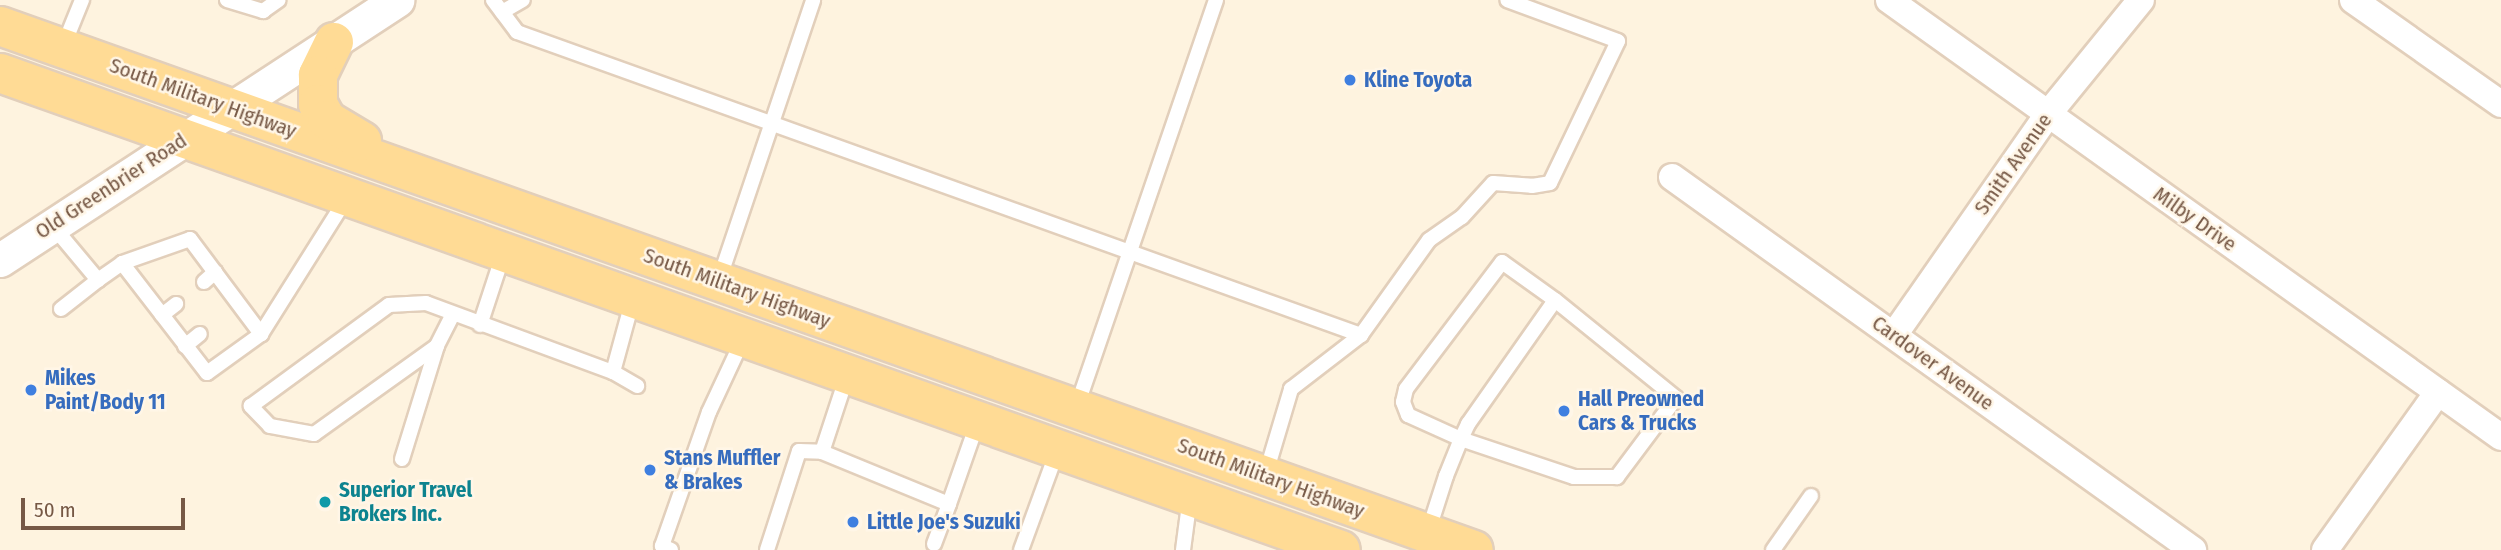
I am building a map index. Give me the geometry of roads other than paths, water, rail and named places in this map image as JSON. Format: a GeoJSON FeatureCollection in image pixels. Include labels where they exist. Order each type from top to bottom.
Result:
{"type":"FeatureCollection","features":[{"type":"Feature","properties":{"kind":"main road","name":"South Military Highway"},"geometry":{"type":"LineString","coordinates":[[0,26],[1474,550]]}},
{"type":"Feature","properties":{"kind":"main road"},"geometry":{"type":"LineString","coordinates":[[334,42],[318,75],[318,104],[327,120],[366,143],[380,161]]}},
{"type":"Feature","properties":{"kind":"main road","name":"South Military Highway"},"geometry":{"type":"LineString","coordinates":[[0,73],[1341,550]]}},
{"type":"Feature","properties":{"kind":"street","name":"Old Greenbrier Road"},"geometry":{"type":"LineString","coordinates":[[0,260],[398,0]]}},
{"type":"Feature","properties":{"kind":"street","name":"Milby Drive"},"geometry":{"type":"LineString","coordinates":[[1889,0],[2501,437]]}},
{"type":"Feature","properties":{"kind":"street","name":"Smith Avenue"},"geometry":{"type":"LineString","coordinates":[[1894,335],[2048,114],[2141,0]]}},
{"type":"Feature","properties":{"kind":"street"},"geometry":{"type":"LineString","coordinates":[[2353,0],[2501,104]]}},
{"type":"Feature","properties":{"kind":"street","name":"Cardover Avenue"},"geometry":{"type":"LineString","coordinates":[[1672,177],[2193,550]]}},
{"type":"Feature","properties":{"kind":"street"},"geometry":{"type":"LineString","coordinates":[[2325,550],[2438,392]]}},
{"type":"Feature","properties":{"kind":"street"},"geometry":{"type":"LineString","coordinates":[[1190,496],[1205,455]]}},
{"type":"Feature","properties":{"kind":"lane"},"geometry":{"type":"LineString","coordinates":[[63,48],[82,0]]}},
{"type":"Feature","properties":{"kind":"lane"},"geometry":{"type":"LineString","coordinates":[[228,0],[263,10],[279,0]]}},
{"type":"Feature","properties":{"kind":"lane"},"geometry":{"type":"LineString","coordinates":[[523,0],[498,6],[517,32],[1361,335]]}},
{"type":"Feature","properties":{"kind":"lane"},"geometry":{"type":"LineString","coordinates":[[718,281],[813,0]]}},
{"type":"Feature","properties":{"kind":"lane"},"geometry":{"type":"LineString","coordinates":[[1076,409],[1132,252],[1216,0]]}},
{"type":"Feature","properties":{"kind":"lane"},"geometry":{"type":"LineString","coordinates":[[1265,476],[1291,389],[1361,335],[1429,240],[1462,217],[1493,183],[1532,186],[1550,183],[1618,41],[1507,0]]}},
{"type":"Feature","properties":{"kind":"lane"},"geometry":{"type":"LineString","coordinates":[[122,263],[207,373],[261,334],[347,198]]}},
{"type":"Feature","properties":{"kind":"lane"},"geometry":{"type":"LineString","coordinates":[[52,224],[98,280]]}},
{"type":"Feature","properties":{"kind":"lane"},"geometry":{"type":"LineString","coordinates":[[61,309],[122,263],[190,239],[209,277],[233,307],[261,334]]}},
{"type":"Feature","properties":{"kind":"lane"},"geometry":{"type":"LineString","coordinates":[[480,325],[504,254]]}},
{"type":"Feature","properties":{"kind":"lane"},"geometry":{"type":"LineString","coordinates":[[1502,262],[1555,300],[1676,398],[1617,477],[1574,477],[1461,439],[1408,415],[1403,402],[1406,389],[1502,262]]}},
{"type":"Feature","properties":{"kind":"lane"},"geometry":{"type":"LineString","coordinates":[[613,372],[632,299]]}},
{"type":"Feature","properties":{"kind":"lane"},"geometry":{"type":"LineString","coordinates":[[1427,534],[1468,424],[1555,300]]}},
{"type":"Feature","properties":{"kind":"lane"},"geometry":{"type":"LineString","coordinates":[[162,315],[176,303]]}},
{"type":"Feature","properties":{"kind":"lane"},"geometry":{"type":"LineString","coordinates":[[437,346],[314,434],[270,426],[251,406],[389,305],[426,303],[613,372],[637,386]]}},
{"type":"Feature","properties":{"kind":"lane"},"geometry":{"type":"LineString","coordinates":[[402,459],[437,346],[453,314]]}},
{"type":"Feature","properties":{"kind":"lane"},"geometry":{"type":"LineString","coordinates":[[186,346],[200,334]]}},
{"type":"Feature","properties":{"kind":"lane"},"geometry":{"type":"LineString","coordinates":[[671,550],[662,546],[709,412],[743,337]]}},
{"type":"Feature","properties":{"kind":"lane"},"geometry":{"type":"LineString","coordinates":[[822,452],[847,374]]}},
{"type":"Feature","properties":{"kind":"lane"},"geometry":{"type":"LineString","coordinates":[[934,544],[978,421]]}},
{"type":"Feature","properties":{"kind":"lane"},"geometry":{"type":"LineString","coordinates":[[1021,550],[1058,449]]}},
{"type":"Feature","properties":{"kind":"lane"},"geometry":{"type":"LineString","coordinates":[[767,550],[799,451],[822,452],[949,504]]}},
{"type":"Feature","properties":{"kind":"lane"},"geometry":{"type":"LineString","coordinates":[[1773,550],[1811,495]]}},
{"type":"Feature","properties":{"kind":"lane"},"geometry":{"type":"LineString","coordinates":[[1183,550],[1190,496]]}},
{"type":"Feature","properties":{"kind":"place","name":"Kline Toyota"},"geometry":{"type":"Point","coordinates":[1350,80]}},
{"type":"Feature","properties":{"kind":"place","name":"Mikes Paint/Body 11"},"geometry":{"type":"Point","coordinates":[31,390]}},
{"type":"Feature","properties":{"kind":"place","name":"Hall Preowned Cars & Trucks"},"geometry":{"type":"Point","coordinates":[1564,411]}},
{"type":"Feature","properties":{"kind":"place","name":"Stans Muffler & Brakes"},"geometry":{"type":"Point","coordinates":[650,470]}},
{"type":"Feature","properties":{"kind":"place","name":"Superior Travel Brokers Inc."},"geometry":{"type":"Point","coordinates":[325,502]}},
{"type":"Feature","properties":{"kind":"place","name":"Little Joe's Suzuki"},"geometry":{"type":"Point","coordinates":[853,522]}}]}
